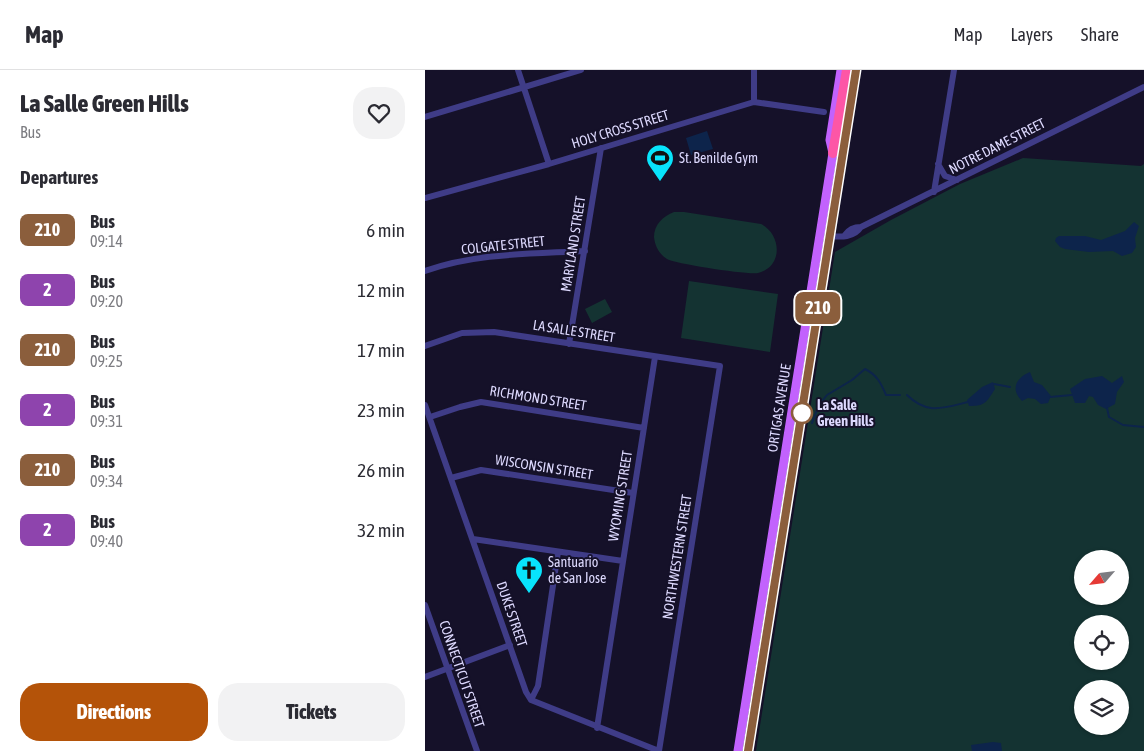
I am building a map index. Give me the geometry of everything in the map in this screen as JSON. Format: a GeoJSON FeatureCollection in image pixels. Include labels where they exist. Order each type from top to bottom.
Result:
{"type":"FeatureCollection","features":[{"type":"Feature","properties":{"kind":"highway"},"geometry":{"type":"LineString","coordinates":[[833,153],[847,70]]}},
{"type":"Feature","properties":{"kind":"main road","name":"ORTIGAS AVENUE"},"geometry":{"type":"LineString","coordinates":[[738,751],[833,153],[830,140],[841,70]]}},
{"type":"Feature","properties":{"kind":"main road","name":"ORTIGAS AVENUE"},"geometry":{"type":"LineString","coordinates":[[748,751],[856,70]]}},
{"type":"Feature","properties":{"kind":"street"},"geometry":{"type":"LineString","coordinates":[[519,70],[549,164]]}},
{"type":"Feature","properties":{"kind":"street"},"geometry":{"type":"LineString","coordinates":[[425,116],[581,70]]}},
{"type":"Feature","properties":{"kind":"street"},"geometry":{"type":"LineString","coordinates":[[754,70],[754,102]]}},
{"type":"Feature","properties":{"kind":"street"},"geometry":{"type":"LineString","coordinates":[[934,192],[954,70]]}},
{"type":"Feature","properties":{"kind":"street","name":"NOTRE DAME STREET"},"geometry":{"type":"LineString","coordinates":[[829,236],[851,236],[861,228],[1144,87]]}},
{"type":"Feature","properties":{"kind":"street","name":"HOLY CROSS STREET"},"geometry":{"type":"LineString","coordinates":[[425,198],[549,164],[754,102],[825,112]]}},
{"type":"Feature","properties":{"kind":"street","name":"MARYLAND STREET"},"geometry":{"type":"LineString","coordinates":[[569,344],[601,148]]}},
{"type":"Feature","properties":{"kind":"street"},"geometry":{"type":"LineString","coordinates":[[938,164],[945,176],[957,180]]}},
{"type":"Feature","properties":{"kind":"street","name":"COLGATE STREET"},"geometry":{"type":"LineString","coordinates":[[425,271],[466,260],[516,255],[585,252]]}},
{"type":"Feature","properties":{"kind":"street","name":"LA SALLE STREET"},"geometry":{"type":"LineString","coordinates":[[425,346],[462,333],[494,332],[720,366]]}},
{"type":"Feature","properties":{"kind":"street","name":"WYOMING STREET"},"geometry":{"type":"LineString","coordinates":[[597,728],[655,357]]}},
{"type":"Feature","properties":{"kind":"street","name":"NORTHWESTERN STREET"},"geometry":{"type":"LineString","coordinates":[[659,751],[720,366]]}},
{"type":"Feature","properties":{"kind":"street","name":"RICHMOND STREET"},"geometry":{"type":"LineString","coordinates":[[430,417],[481,402],[644,428]]}},
{"type":"Feature","properties":{"kind":"street","name":"DUKE STREET"},"geometry":{"type":"LineString","coordinates":[[425,405],[526,692],[531,700]]}},
{"type":"Feature","properties":{"kind":"street","name":"WISCONSIN STREET"},"geometry":{"type":"LineString","coordinates":[[451,478],[481,470],[633,494]]}},
{"type":"Feature","properties":{"kind":"street"},"geometry":{"type":"LineString","coordinates":[[473,539],[623,561]]}},
{"type":"Feature","properties":{"kind":"street"},"geometry":{"type":"LineString","coordinates":[[559,552],[539,686],[531,700],[597,728],[659,751]]}},
{"type":"Feature","properties":{"kind":"street","name":"CONNECTICUT STREET"},"geometry":{"type":"LineString","coordinates":[[425,605],[477,751]]}},
{"type":"Feature","properties":{"kind":"street"},"geometry":{"type":"LineString","coordinates":[[425,677],[510,645]]}},
{"type":"Feature","properties":{"kind":"green space"},"geometry":{"type":"Polygon","coordinates":[[[1023,158],[1141,166],[1144,164],[1144,751],[756,751],[835,252],[960,184],[1023,158]]]}},
{"type":"Feature","properties":{"kind":"green space"},"geometry":{"type":"Polygon","coordinates":[[[674,212],[761,224],[773,235],[777,250],[775,258],[766,270],[758,273],[727,271],[667,259],[656,247],[654,233],[660,222],[674,212]]]}},
{"type":"Feature","properties":{"kind":"green space"},"geometry":{"type":"Polygon","coordinates":[[[689,281],[778,294],[770,352],[681,338],[689,281]]]}},
{"type":"Feature","properties":{"kind":"green space"},"geometry":{"type":"Polygon","coordinates":[[[605,299],[612,312],[592,323],[585,309],[605,299]]]}},
{"type":"Feature","properties":{"kind":"water"},"geometry":{"type":"Polygon","coordinates":[[[707,131],[713,149],[691,155],[686,138],[707,131]]]}},
{"type":"Feature","properties":{"kind":"water"},"geometry":{"type":"Polygon","coordinates":[[[1134,222],[1139,226],[1135,238],[1136,247],[1132,253],[1122,256],[1113,251],[1089,252],[1065,249],[1060,247],[1055,241],[1059,236],[1085,236],[1101,240],[1125,231],[1134,222]]]}},
{"type":"Feature","properties":{"kind":"water"},"geometry":{"type":"Polygon","coordinates":[[[1030,372],[1034,382],[1042,385],[1051,396],[1048,403],[1041,404],[1035,399],[1028,398],[1022,401],[1018,397],[1016,384],[1021,377],[1030,372]]]}},
{"type":"Feature","properties":{"kind":"water"},"geometry":{"type":"Polygon","coordinates":[[[1102,376],[1112,383],[1122,376],[1124,382],[1117,392],[1115,404],[1106,409],[1098,405],[1093,397],[1089,396],[1085,403],[1075,403],[1070,389],[1085,379],[1102,376]]]}},
{"type":"Feature","properties":{"kind":"water"},"geometry":{"type":"Polygon","coordinates":[[[993,382],[995,389],[987,401],[979,405],[969,406],[967,400],[982,387],[993,382]]]}},
{"type":"Feature","properties":{"kind":"water"},"geometry":{"type":"Polygon","coordinates":[[[993,742],[1001,743],[1002,751],[972,751],[971,745],[993,742]]]}},
{"type":"Feature","properties":{"kind":"waterway"},"geometry":{"type":"LineString","coordinates":[[812,423],[819,405],[827,395],[852,380],[865,369],[878,380],[886,395],[900,395]]}},
{"type":"Feature","properties":{"kind":"waterway"},"geometry":{"type":"LineString","coordinates":[[994,384],[1010,387]]}},
{"type":"Feature","properties":{"kind":"waterway"},"geometry":{"type":"LineString","coordinates":[[907,395],[928,408],[943,408],[968,402]]}},
{"type":"Feature","properties":{"kind":"waterway"},"geometry":{"type":"LineString","coordinates":[[1050,397],[1072,395]]}},
{"type":"Feature","properties":{"kind":"waterway"},"geometry":{"type":"LineString","coordinates":[[1107,408],[1109,417],[1123,425],[1144,427]]}},
{"type":"Feature","properties":{"kind":"bus line","name":"210"},"geometry":{"type":"LineString","coordinates":[[748,751],[856,70]]}},
{"type":"Feature","properties":{"kind":"place","name":"St. Benilde Gym"},"geometry":{"type":"Point","coordinates":[660,182]}},
{"type":"Feature","properties":{"kind":"place","name":"La Salle Green Hills"},"geometry":{"type":"Point","coordinates":[802,413]}},
{"type":"Feature","properties":{"kind":"place","name":"Santuario de San Jose"},"geometry":{"type":"Point","coordinates":[529,594]}}]}
